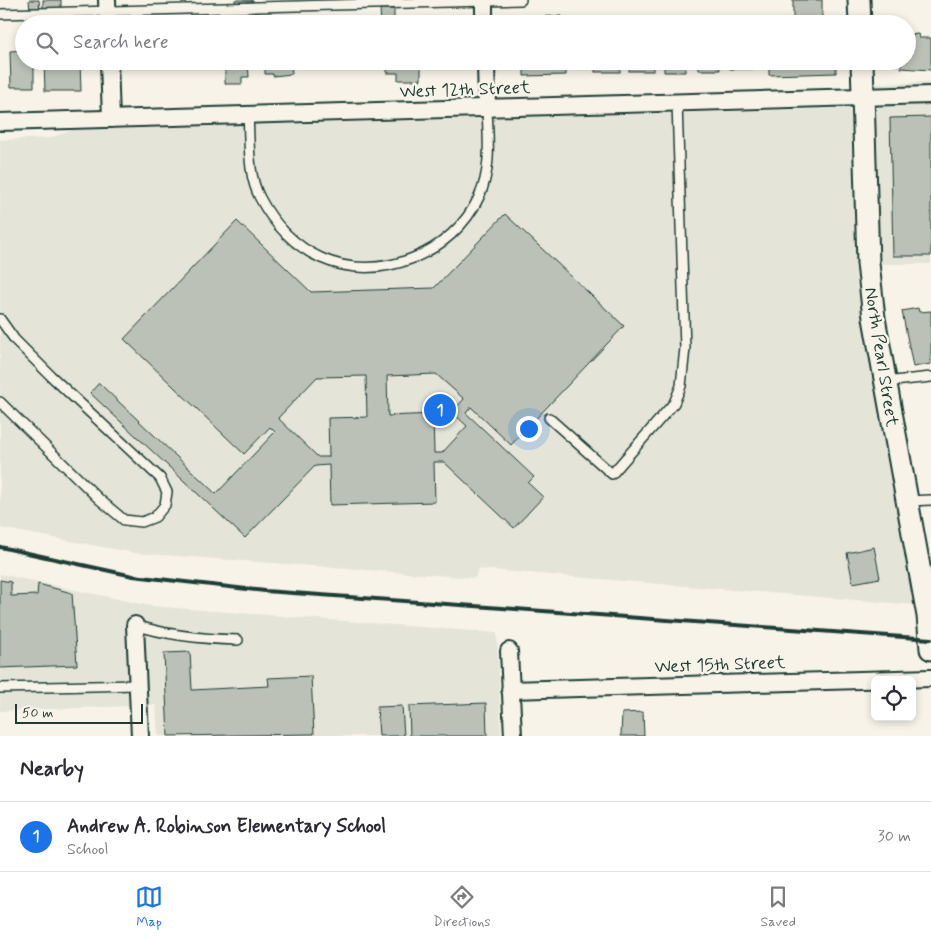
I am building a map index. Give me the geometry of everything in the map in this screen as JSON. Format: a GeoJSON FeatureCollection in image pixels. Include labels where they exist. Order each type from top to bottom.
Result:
{"type":"FeatureCollection","features":[{"type":"Feature","properties":{"kind":"street"},"geometry":{"type":"LineString","coordinates":[[859,0],[860,15]]}},
{"type":"Feature","properties":{"kind":"street"},"geometry":{"type":"LineString","coordinates":[[484,1],[484,15]]}},
{"type":"Feature","properties":{"kind":"street"},"geometry":{"type":"LineString","coordinates":[[109,70],[111,119]]}},
{"type":"Feature","properties":{"kind":"street"},"geometry":{"type":"LineString","coordinates":[[486,70],[487,108]]}},
{"type":"Feature","properties":{"kind":"street","name":"North Pearl Street"},"geometry":{"type":"LineString","coordinates":[[862,70],[868,263],[874,318],[928,616],[931,649]]}},
{"type":"Feature","properties":{"kind":"street","name":"West 12th Street"},"geometry":{"type":"LineString","coordinates":[[0,122],[931,95]]}},
{"type":"Feature","properties":{"kind":"street"},"geometry":{"type":"LineString","coordinates":[[135,625],[140,736]]}},
{"type":"Feature","properties":{"kind":"street"},"geometry":{"type":"LineString","coordinates":[[509,651],[513,736]]}},
{"type":"Feature","properties":{"kind":"street","name":"West 15th Street"},"geometry":{"type":"LineString","coordinates":[[510,690],[931,678]]}},
{"type":"Feature","properties":{"kind":"lane"},"geometry":{"type":"LineString","coordinates":[[0,14],[522,0]]}},
{"type":"Feature","properties":{"kind":"lane"},"geometry":{"type":"LineString","coordinates":[[549,418],[612,474],[674,403],[681,386],[685,348],[677,102]]}},
{"type":"Feature","properties":{"kind":"lane"},"geometry":{"type":"LineString","coordinates":[[248,115],[251,171],[259,196],[275,222],[300,246],[322,258],[350,266],[384,266],[416,258],[440,244],[455,231],[479,198],[488,175],[487,108]]}},
{"type":"Feature","properties":{"kind":"lane"},"geometry":{"type":"LineString","coordinates":[[0,320],[15,340],[45,370],[160,478],[166,492],[164,505],[155,516],[142,522],[124,520],[0,402]]}},
{"type":"Feature","properties":{"kind":"lane"},"geometry":{"type":"LineString","coordinates":[[886,382],[931,377]]}},
{"type":"Feature","properties":{"kind":"lane"},"geometry":{"type":"LineString","coordinates":[[907,501],[931,500]]}},
{"type":"Feature","properties":{"kind":"lane"},"geometry":{"type":"LineString","coordinates":[[135,625],[160,633],[195,638],[238,640]]}},
{"type":"Feature","properties":{"kind":"lane"},"geometry":{"type":"LineString","coordinates":[[0,688],[138,684]]}},
{"type":"Feature","properties":{"kind":"shaded area"},"geometry":{"type":"Polygon","coordinates":[[[931,82],[931,264],[878,264],[874,84],[931,82]]]}},
{"type":"Feature","properties":{"kind":"shaded area"},"geometry":{"type":"Polygon","coordinates":[[[850,108],[858,293],[916,605],[478,569],[475,578],[135,553],[0,528],[0,140],[50,138],[73,130],[850,108]]]}},
{"type":"Feature","properties":{"kind":"shaded area"},"geometry":{"type":"Polygon","coordinates":[[[0,574],[151,606],[497,633],[501,736],[158,736],[156,705],[0,711],[0,574]]]}},
{"type":"Feature","properties":{"kind":"building"},"geometry":{"type":"Polygon","coordinates":[[[29,0],[39,0],[40,12],[30,12],[29,0]]]}},
{"type":"Feature","properties":{"kind":"building"},"geometry":{"type":"Polygon","coordinates":[[[43,0],[61,0],[61,10],[43,10],[43,0]]]}},
{"type":"Feature","properties":{"kind":"building"},"geometry":{"type":"Polygon","coordinates":[[[235,0],[252,0],[252,5],[235,5],[235,0]]]}},
{"type":"Feature","properties":{"kind":"building"},"geometry":{"type":"Polygon","coordinates":[[[793,0],[822,0],[822,15],[793,15],[793,0]]]}},
{"type":"Feature","properties":{"kind":"building"},"geometry":{"type":"Polygon","coordinates":[[[380,9],[394,9],[394,15],[380,15],[380,9]]]}},
{"type":"Feature","properties":{"kind":"building"},"geometry":{"type":"Polygon","coordinates":[[[916,34],[918,34],[919,38],[931,38],[931,70],[916,69],[916,34]]]}},
{"type":"Feature","properties":{"kind":"building"},"geometry":{"type":"Polygon","coordinates":[[[10,51],[15,51],[15,70],[34,70],[34,87],[11,87],[10,51]]]}},
{"type":"Feature","properties":{"kind":"building"},"geometry":{"type":"Polygon","coordinates":[[[44,70],[80,70],[81,91],[45,91],[44,70]]]}},
{"type":"Feature","properties":{"kind":"building"},"geometry":{"type":"Polygon","coordinates":[[[225,70],[249,70],[249,77],[242,77],[242,84],[225,84],[225,70]]]}},
{"type":"Feature","properties":{"kind":"building"},"geometry":{"type":"Polygon","coordinates":[[[265,70],[292,70],[292,74],[273,76],[273,74],[265,74],[265,70]]]}},
{"type":"Feature","properties":{"kind":"building"},"geometry":{"type":"Polygon","coordinates":[[[387,70],[421,70],[421,80],[398,80],[398,73],[387,73],[387,70]]]}},
{"type":"Feature","properties":{"kind":"building"},"geometry":{"type":"Polygon","coordinates":[[[524,70],[566,70],[566,75],[524,76],[524,70]]]}},
{"type":"Feature","properties":{"kind":"building"},"geometry":{"type":"Polygon","coordinates":[[[595,70],[620,70],[620,72],[595,72],[595,70]]]}},
{"type":"Feature","properties":{"kind":"building"},"geometry":{"type":"Polygon","coordinates":[[[629,70],[653,70],[653,71],[629,70]]]}},
{"type":"Feature","properties":{"kind":"building"},"geometry":{"type":"Polygon","coordinates":[[[664,70],[685,70],[685,72],[664,72],[664,70]]]}},
{"type":"Feature","properties":{"kind":"building"},"geometry":{"type":"Polygon","coordinates":[[[769,70],[836,70],[836,73],[769,75],[769,70]]]}},
{"type":"Feature","properties":{"kind":"building"},"geometry":{"type":"Polygon","coordinates":[[[931,117],[931,256],[893,256],[890,118],[931,117]]]}},
{"type":"Feature","properties":{"kind":"building"},"geometry":{"type":"Polygon","coordinates":[[[505,214],[624,326],[511,445],[471,407],[466,413],[534,477],[528,483],[543,497],[514,528],[444,462],[434,462],[435,502],[330,505],[329,465],[315,466],[245,538],[90,393],[99,383],[216,494],[275,432],[270,427],[244,454],[124,339],[237,221],[311,292],[434,288],[505,214]],[[436,374],[387,376],[388,416],[433,414],[434,453],[442,453],[467,426],[452,412],[464,399],[436,374]],[[366,376],[317,377],[278,418],[318,457],[329,457],[328,418],[367,417],[366,376]]]}},
{"type":"Feature","properties":{"kind":"building"},"geometry":{"type":"Polygon","coordinates":[[[918,308],[919,312],[931,311],[931,364],[913,367],[902,311],[918,308]]]}},
{"type":"Feature","properties":{"kind":"building"},"geometry":{"type":"Polygon","coordinates":[[[874,547],[880,578],[853,583],[847,553],[874,547]]]}},
{"type":"Feature","properties":{"kind":"building"},"geometry":{"type":"Polygon","coordinates":[[[0,580],[11,582],[11,596],[37,595],[38,584],[72,593],[77,665],[0,668],[0,580]]]}},
{"type":"Feature","properties":{"kind":"building"},"geometry":{"type":"Polygon","coordinates":[[[190,652],[192,690],[269,686],[268,678],[311,676],[314,734],[168,736],[164,653],[190,652]]]}},
{"type":"Feature","properties":{"kind":"building"},"geometry":{"type":"Polygon","coordinates":[[[486,703],[487,736],[410,736],[409,706],[486,703]]]}},
{"type":"Feature","properties":{"kind":"building"},"geometry":{"type":"Polygon","coordinates":[[[402,706],[404,736],[379,736],[377,707],[402,706]]]}},
{"type":"Feature","properties":{"kind":"building"},"geometry":{"type":"Polygon","coordinates":[[[643,712],[644,736],[621,736],[622,713],[643,712]]]}},
{"type":"Feature","properties":{"kind":"railway"},"geometry":{"type":"LineString","coordinates":[[0,547],[133,576],[265,591],[931,639]]}},
{"type":"Feature","properties":{"kind":"place","name":"Andrew A. Robinson Elementary School"},"geometry":{"type":"Point","coordinates":[440,410]}}]}
